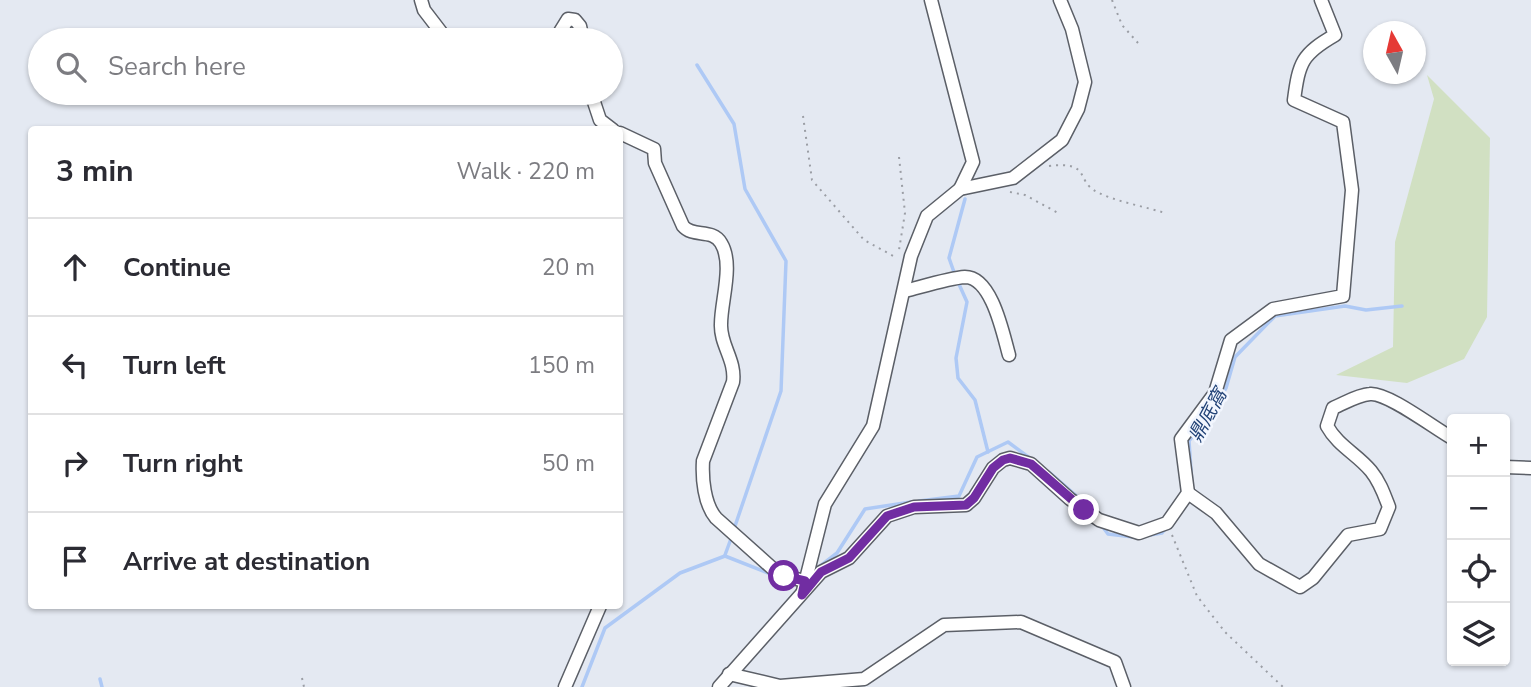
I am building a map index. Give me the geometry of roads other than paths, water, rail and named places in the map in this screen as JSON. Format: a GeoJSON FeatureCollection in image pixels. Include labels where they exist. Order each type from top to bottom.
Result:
{"type":"FeatureCollection","features":[{"type":"Feature","properties":{"kind":"lane"},"geometry":{"type":"LineString","coordinates":[[421,0],[436,28]]}},
{"type":"Feature","properties":{"kind":"lane"},"geometry":{"type":"LineString","coordinates":[[802,595],[825,503],[873,426],[911,257],[927,216],[960,189],[973,162],[931,0]]}},
{"type":"Feature","properties":{"kind":"lane"},"geometry":{"type":"LineString","coordinates":[[960,189],[1013,178],[1062,140],[1078,109],[1084,82],[1072,29],[1060,0]]}},
{"type":"Feature","properties":{"kind":"lane"},"geometry":{"type":"LineString","coordinates":[[723,681],[821,572],[849,558],[887,516],[914,507],[966,505],[974,498],[993,468],[1003,460],[1010,458],[1031,464],[1070,499],[1099,520],[1139,533],[1167,523],[1188,493],[1181,439],[1215,393],[1231,340],[1273,309],[1343,296],[1352,190],[1343,122],[1294,100],[1297,74],[1311,49],[1335,35],[1321,0]]}},
{"type":"Feature","properties":{"kind":"lane"},"geometry":{"type":"LineString","coordinates":[[562,28],[568,19],[575,20],[580,28]]}},
{"type":"Feature","properties":{"kind":"lane"},"geometry":{"type":"LineString","coordinates":[[595,105],[600,120],[608,126]]}},
{"type":"Feature","properties":{"kind":"lane"},"geometry":{"type":"LineString","coordinates":[[623,134],[654,149],[655,163],[683,226],[691,232],[716,237],[724,252],[726,283],[721,324],[723,339],[734,370],[733,382],[703,461],[709,508],[716,518],[772,568],[784,576],[805,581]]}},
{"type":"Feature","properties":{"kind":"lane"},"geometry":{"type":"LineString","coordinates":[[905,290],[966,277],[979,282],[992,300],[1009,355]]}},
{"type":"Feature","properties":{"kind":"lane"},"geometry":{"type":"LineString","coordinates":[[1188,493],[1216,513],[1259,564],[1300,587],[1313,578],[1348,536],[1380,529],[1389,507],[1382,488],[1370,469],[1334,439],[1327,426],[1333,408],[1370,394],[1384,395],[1447,435]]}},
{"type":"Feature","properties":{"kind":"lane"},"geometry":{"type":"LineString","coordinates":[[1510,467],[1531,468]]}},
{"type":"Feature","properties":{"kind":"lane"},"geometry":{"type":"LineString","coordinates":[[565,687],[599,609]]}},
{"type":"Feature","properties":{"kind":"lane"},"geometry":{"type":"LineString","coordinates":[[723,681],[780,686],[864,679],[944,625],[1021,622],[1115,662],[1124,687]]}},
{"type":"Feature","properties":{"kind":"lane"},"geometry":{"type":"LineString","coordinates":[[848,680],[865,687]]}},
{"type":"Feature","properties":{"kind":"waterway"},"geometry":{"type":"LineString","coordinates":[[697,65],[734,124],[745,189],[786,261],[781,391],[734,529]]}},
{"type":"Feature","properties":{"kind":"waterway"},"geometry":{"type":"LineString","coordinates":[[955,275],[949,258],[965,199]]}},
{"type":"Feature","properties":{"kind":"waterway"},"geometry":{"type":"LineString","coordinates":[[958,282],[967,302],[956,358],[958,378],[975,400],[988,452]]}},
{"type":"Feature","properties":{"kind":"waterway","name":"鼎底窩"},"geometry":{"type":"LineString","coordinates":[[1192,485],[1189,441],[1219,401],[1226,388],[1235,357],[1275,316],[1345,306],[1366,310],[1402,306]]}},
{"type":"Feature","properties":{"kind":"waterway","name":"鼎底窩"},"geometry":{"type":"LineString","coordinates":[[919,501],[959,496],[977,457],[1008,442],[1031,459]]}},
{"type":"Feature","properties":{"kind":"waterway","name":"鼎底窩"},"geometry":{"type":"LineString","coordinates":[[1049,472],[1080,499]]}},
{"type":"Feature","properties":{"kind":"waterway","name":"鼎底窩"},"geometry":{"type":"LineString","coordinates":[[819,567],[837,553],[865,509],[911,502]]}},
{"type":"Feature","properties":{"kind":"waterway","name":"鼎底窩"},"geometry":{"type":"LineString","coordinates":[[1102,526],[1108,534],[1133,537]]}},
{"type":"Feature","properties":{"kind":"waterway","name":"鼎底窩"},"geometry":{"type":"LineString","coordinates":[[1150,535],[1162,533],[1165,529]]}},
{"type":"Feature","properties":{"kind":"waterway"},"geometry":{"type":"LineString","coordinates":[[725,555],[732,536]]}},
{"type":"Feature","properties":{"kind":"waterway","name":"鼎底窩"},"geometry":{"type":"LineString","coordinates":[[582,687],[605,628],[680,573],[725,556],[773,575]]}},
{"type":"Feature","properties":{"kind":"waterway"},"geometry":{"type":"LineString","coordinates":[[100,679],[102,687]]}}]}
